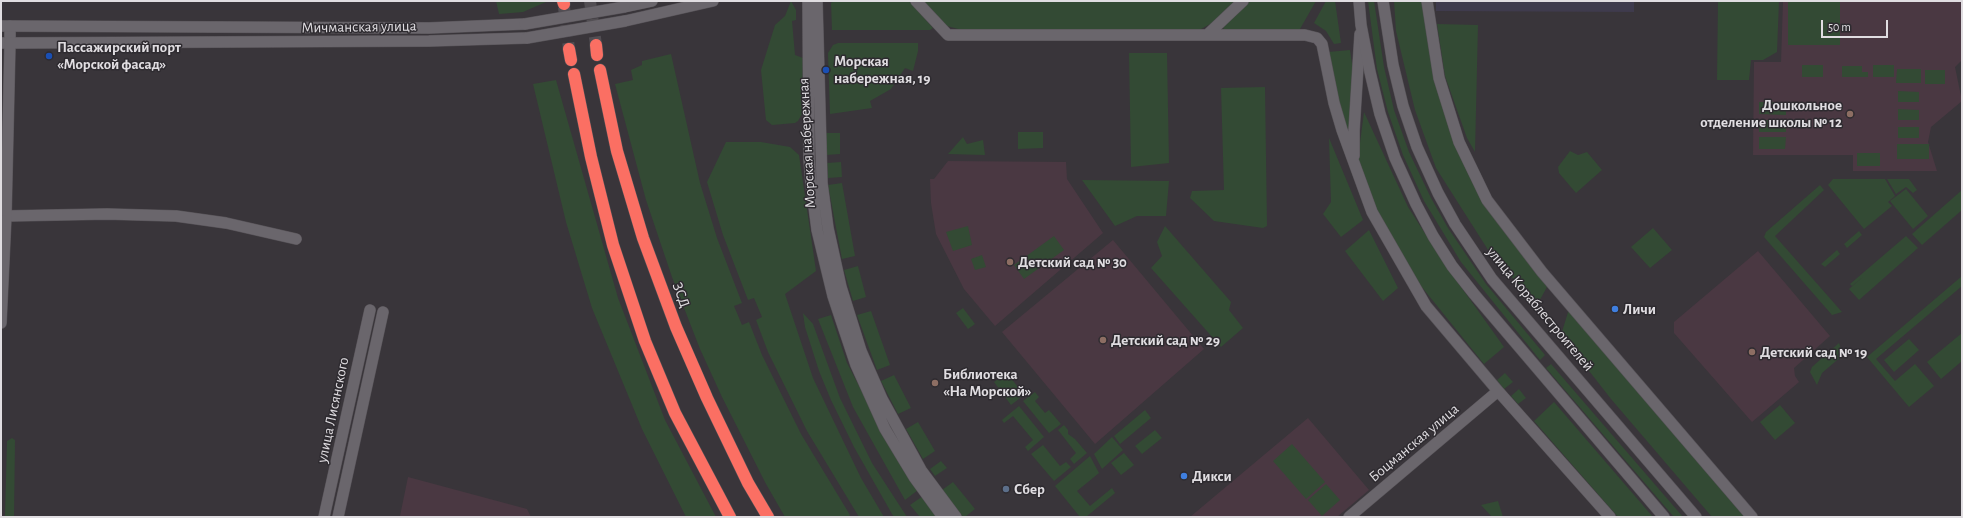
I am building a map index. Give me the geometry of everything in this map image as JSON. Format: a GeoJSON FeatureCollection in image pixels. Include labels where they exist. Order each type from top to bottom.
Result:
{"type":"FeatureCollection","features":[{"type":"Feature","properties":{"kind":"highway","name":"ЗСД"},"geometry":{"type":"LineString","coordinates":[[600,70],[616,151],[643,238],[676,327],[714,412],[748,482],[768,517]]}},
{"type":"Feature","properties":{"kind":"highway"},"geometry":{"type":"LineString","coordinates":[[574,74],[591,157],[613,245],[645,341],[675,413],[730,517]]}},
{"type":"Feature","properties":{"kind":"street","name":"Мичманская улица"},"geometry":{"type":"LineString","coordinates":[[6,26],[429,28],[525,24],[652,1]]}},
{"type":"Feature","properties":{"kind":"street","name":"Мичманская улица"},"geometry":{"type":"LineString","coordinates":[[5,43],[429,41],[527,38],[625,21],[713,1]]}},
{"type":"Feature","properties":{"kind":"street","name":"Морская набережная"},"geometry":{"type":"LineString","coordinates":[[808,1],[809,159],[817,230],[831,290],[849,347],[875,408],[914,477],[943,517]]}},
{"type":"Feature","properties":{"kind":"street","name":"Морская набережная"},"geometry":{"type":"LineString","coordinates":[[817,1],[821,175],[828,228],[841,287],[861,350],[884,405],[921,470],[956,517]]}},
{"type":"Feature","properties":{"kind":"street"},"geometry":{"type":"LineString","coordinates":[[916,1],[948,35],[1312,35],[1317,38],[1322,44],[1334,103],[1354,168],[1375,219],[1426,306],[1498,391],[1610,517]]}},
{"type":"Feature","properties":{"kind":"street"},"geometry":{"type":"LineString","coordinates":[[1207,35],[1243,1]]}},
{"type":"Feature","properties":{"kind":"street"},"geometry":{"type":"LineString","coordinates":[[1359,1],[1361,25],[1380,114],[1395,158],[1416,204],[1433,236],[1452,266],[1474,294],[1664,517]]}},
{"type":"Feature","properties":{"kind":"street","name":"улица Кораблестроителей"},"geometry":{"type":"LineString","coordinates":[[1383,1],[1393,65],[1403,106],[1416,147],[1455,224],[1492,279],[1696,517]]}},
{"type":"Feature","properties":{"kind":"street"},"geometry":{"type":"LineString","coordinates":[[1427,1],[1439,78],[1459,142],[1487,200],[1551,282],[1752,517]]}},
{"type":"Feature","properties":{"kind":"street"},"geometry":{"type":"LineString","coordinates":[[1354,168],[1354,131],[1361,25]]}},
{"type":"Feature","properties":{"kind":"street"},"geometry":{"type":"LineString","coordinates":[[1,323],[6,216],[6,26]]}},
{"type":"Feature","properties":{"kind":"street"},"geometry":{"type":"LineString","coordinates":[[6,216],[107,214],[176,216],[226,223],[296,239]]}},
{"type":"Feature","properties":{"kind":"street","name":"улица Лисянского"},"geometry":{"type":"LineString","coordinates":[[324,517],[370,310]]}},
{"type":"Feature","properties":{"kind":"street","name":"улица Лисянского"},"geometry":{"type":"LineString","coordinates":[[338,517],[383,312]]}},
{"type":"Feature","properties":{"kind":"street","name":"Боцманская улица"},"geometry":{"type":"LineString","coordinates":[[1350,517],[1498,391]]}},
{"type":"Feature","properties":{"kind":"shaded area"},"geometry":{"type":"Polygon","coordinates":[[[1436,1],[1634,1],[1634,12],[1436,11],[1436,1]]]}},
{"type":"Feature","properties":{"kind":"shaded area","name":"Дошкольное отделение школы № 12"},"geometry":{"type":"Polygon","coordinates":[[[1783,1],[1962,1],[1962,60],[1955,67],[1962,101],[1931,127],[1928,142],[1937,171],[1853,171],[1853,155],[1753,155],[1754,62],[1781,62],[1783,1]]]}},
{"type":"Feature","properties":{"kind":"shaded area","name":"Детский сад № 30"},"geometry":{"type":"Polygon","coordinates":[[[948,161],[1066,162],[1067,179],[1103,233],[995,326],[964,289],[936,234],[931,203],[930,179],[934,179],[948,161]]]}},
{"type":"Feature","properties":{"kind":"shaded area","name":"Детский сад № 29"},"geometry":{"type":"Polygon","coordinates":[[[1113,240],[1204,349],[1095,444],[1002,332],[1113,240]]]}},
{"type":"Feature","properties":{"kind":"shaded area","name":"Детский сад № 19"},"geometry":{"type":"Polygon","coordinates":[[[1758,251],[1830,336],[1794,368],[1795,376],[1799,382],[1752,422],[1674,333],[1674,322],[1758,251]]]}},
{"type":"Feature","properties":{"kind":"shaded area"},"geometry":{"type":"Polygon","coordinates":[[[1308,418],[1369,490],[1337,517],[1190,517],[1308,418]]]}},
{"type":"Feature","properties":{"kind":"shaded area"},"geometry":{"type":"Polygon","coordinates":[[[408,477],[527,509],[531,517],[400,516],[408,477]]]}},
{"type":"Feature","properties":{"kind":"green space"},"geometry":{"type":"Polygon","coordinates":[[[496,1],[546,2],[523,12],[499,14],[496,1]]]}},
{"type":"Feature","properties":{"kind":"green space"},"geometry":{"type":"Polygon","coordinates":[[[791,1],[796,10],[796,20],[792,21],[795,55],[803,58],[802,114],[795,123],[772,125],[766,120],[761,70],[775,25],[785,16],[791,1]]]}},
{"type":"Feature","properties":{"kind":"green space"},"geometry":{"type":"Polygon","coordinates":[[[834,1],[909,1],[933,28],[930,30],[832,30],[831,3],[834,1]]]}},
{"type":"Feature","properties":{"kind":"green space"},"geometry":{"type":"Polygon","coordinates":[[[923,1],[1235,1],[1212,23],[1201,29],[962,30],[947,26],[923,1]]]}},
{"type":"Feature","properties":{"kind":"green space"},"geometry":{"type":"Polygon","coordinates":[[[1250,1],[1316,1],[1300,29],[1224,30],[1223,26],[1250,1]]]}},
{"type":"Feature","properties":{"kind":"green space"},"geometry":{"type":"Polygon","coordinates":[[[1326,1],[1335,1],[1341,43],[1334,44],[1326,31],[1314,23],[1326,1]]]}},
{"type":"Feature","properties":{"kind":"green space"},"geometry":{"type":"Polygon","coordinates":[[[1368,1],[1374,1],[1384,67],[1394,110],[1409,152],[1431,198],[1448,228],[1486,284],[1545,355],[1540,360],[1461,262],[1424,201],[1403,155],[1388,112],[1377,69],[1368,1]]]}},
{"type":"Feature","properties":{"kind":"green space"},"geometry":{"type":"Polygon","coordinates":[[[1394,1],[1422,1],[1431,54],[1486,206],[1547,287],[1537,305],[1490,253],[1436,168],[1415,110],[1396,31],[1394,1]]]}},
{"type":"Feature","properties":{"kind":"green space"},"geometry":{"type":"Polygon","coordinates":[[[1718,1],[1779,1],[1777,52],[1763,60],[1751,60],[1749,80],[1717,80],[1718,1]]]}},
{"type":"Feature","properties":{"kind":"green space"},"geometry":{"type":"Polygon","coordinates":[[[1788,1],[1840,1],[1840,45],[1788,45],[1788,1]]]}},
{"type":"Feature","properties":{"kind":"green space"},"geometry":{"type":"Polygon","coordinates":[[[1437,24],[1478,25],[1475,152],[1467,138],[1445,76],[1437,24]]]}},
{"type":"Feature","properties":{"kind":"green space"},"geometry":{"type":"Polygon","coordinates":[[[838,43],[918,43],[918,51],[913,71],[905,68],[891,89],[870,101],[872,108],[830,114],[828,53],[833,45],[838,43]]]}},
{"type":"Feature","properties":{"kind":"green space"},"geometry":{"type":"Polygon","coordinates":[[[1350,50],[1354,78],[1349,129],[1347,130],[1338,101],[1328,52],[1350,50]]]}},
{"type":"Feature","properties":{"kind":"green space"},"geometry":{"type":"Polygon","coordinates":[[[1129,53],[1167,53],[1169,163],[1131,167],[1129,53]]]}},
{"type":"Feature","properties":{"kind":"green space"},"geometry":{"type":"Polygon","coordinates":[[[671,54],[700,183],[717,238],[742,303],[734,306],[742,325],[749,322],[762,355],[801,434],[850,515],[848,517],[785,517],[766,484],[722,397],[700,349],[672,277],[646,200],[615,84],[633,80],[631,70],[642,65],[642,61],[671,54]]]}},
{"type":"Feature","properties":{"kind":"green space"},"geometry":{"type":"Polygon","coordinates":[[[1802,65],[1823,65],[1823,77],[1802,77],[1802,65]]]}},
{"type":"Feature","properties":{"kind":"green space"},"geometry":{"type":"Polygon","coordinates":[[[1873,65],[1894,65],[1894,77],[1873,77],[1873,65]]]}},
{"type":"Feature","properties":{"kind":"green space"},"geometry":{"type":"Polygon","coordinates":[[[1842,66],[1862,66],[1862,72],[1868,72],[1868,77],[1842,77],[1842,66]]]}},
{"type":"Feature","properties":{"kind":"green space"},"geometry":{"type":"Polygon","coordinates":[[[1897,69],[1921,69],[1921,83],[1896,83],[1897,69]]]}},
{"type":"Feature","properties":{"kind":"green space"},"geometry":{"type":"Polygon","coordinates":[[[1925,70],[1945,70],[1945,84],[1925,84],[1925,70]]]}},
{"type":"Feature","properties":{"kind":"green space"},"geometry":{"type":"Polygon","coordinates":[[[556,80],[618,298],[665,420],[716,517],[686,517],[642,429],[592,308],[566,222],[533,84],[556,80]]]}},
{"type":"Feature","properties":{"kind":"green space"},"geometry":{"type":"Polygon","coordinates":[[[1265,87],[1267,226],[1263,228],[1214,221],[1190,198],[1192,191],[1224,190],[1221,88],[1265,87]]]}},
{"type":"Feature","properties":{"kind":"green space"},"geometry":{"type":"Polygon","coordinates":[[[1898,91],[1919,92],[1919,102],[1898,102],[1898,91]]]}},
{"type":"Feature","properties":{"kind":"green space"},"geometry":{"type":"Polygon","coordinates":[[[1759,102],[1786,102],[1786,115],[1759,114],[1759,102]]]}},
{"type":"Feature","properties":{"kind":"green space"},"geometry":{"type":"Polygon","coordinates":[[[1898,109],[1919,110],[1919,120],[1898,120],[1898,109]]]}},
{"type":"Feature","properties":{"kind":"green space"},"geometry":{"type":"Polygon","coordinates":[[[1364,112],[1408,207],[1446,266],[1504,347],[1484,364],[1421,286],[1383,225],[1357,166],[1364,112]]]}},
{"type":"Feature","properties":{"kind":"green space"},"geometry":{"type":"Polygon","coordinates":[[[1759,120],[1786,120],[1786,132],[1759,132],[1759,120]]]}},
{"type":"Feature","properties":{"kind":"green space"},"geometry":{"type":"Polygon","coordinates":[[[1898,127],[1919,127],[1919,138],[1898,138],[1898,127]]]}},
{"type":"Feature","properties":{"kind":"green space"},"geometry":{"type":"Polygon","coordinates":[[[1018,132],[1043,132],[1043,148],[1018,149],[1018,132]]]}},
{"type":"Feature","properties":{"kind":"green space"},"geometry":{"type":"Polygon","coordinates":[[[826,133],[840,133],[840,154],[826,155],[826,133]]]}},
{"type":"Feature","properties":{"kind":"green space"},"geometry":{"type":"Polygon","coordinates":[[[963,137],[967,144],[983,140],[985,155],[948,154],[963,137]]]}},
{"type":"Feature","properties":{"kind":"green space"},"geometry":{"type":"Polygon","coordinates":[[[1759,137],[1786,137],[1785,149],[1759,149],[1759,137]]]}},
{"type":"Feature","properties":{"kind":"green space"},"geometry":{"type":"Polygon","coordinates":[[[1329,138],[1363,220],[1341,237],[1323,214],[1331,202],[1329,138]]]}},
{"type":"Feature","properties":{"kind":"green space"},"geometry":{"type":"Polygon","coordinates":[[[726,142],[761,142],[790,147],[799,155],[816,271],[785,294],[813,378],[861,478],[884,517],[859,517],[807,431],[768,352],[756,320],[762,317],[754,298],[748,300],[723,235],[707,182],[726,142]]]}},
{"type":"Feature","properties":{"kind":"green space"},"geometry":{"type":"Polygon","coordinates":[[[1897,144],[1929,144],[1929,159],[1897,159],[1897,144]]]}},
{"type":"Feature","properties":{"kind":"green space"},"geometry":{"type":"Polygon","coordinates":[[[1570,151],[1578,155],[1587,152],[1602,170],[1576,193],[1559,173],[1558,167],[1570,151]]]}},
{"type":"Feature","properties":{"kind":"green space"},"geometry":{"type":"Polygon","coordinates":[[[1857,153],[1880,153],[1880,166],[1857,166],[1857,153]]]}},
{"type":"Feature","properties":{"kind":"green space"},"geometry":{"type":"Polygon","coordinates":[[[841,162],[842,177],[828,178],[827,163],[841,162]]]}},
{"type":"Feature","properties":{"kind":"green space"},"geometry":{"type":"Polygon","coordinates":[[[1833,179],[1885,179],[1895,196],[1888,202],[1892,206],[1864,229],[1828,185],[1833,179]]]}},
{"type":"Feature","properties":{"kind":"green space"},"geometry":{"type":"Polygon","coordinates":[[[1887,179],[1909,179],[1917,190],[1913,193],[1906,187],[1896,194],[1887,179]]]}},
{"type":"Feature","properties":{"kind":"green space"},"geometry":{"type":"Polygon","coordinates":[[[1082,180],[1169,181],[1166,216],[1137,216],[1115,226],[1082,180]]]}},
{"type":"Feature","properties":{"kind":"green space"},"geometry":{"type":"Polygon","coordinates":[[[842,183],[855,256],[842,259],[828,185],[842,183]]]}},
{"type":"Feature","properties":{"kind":"green space"},"geometry":{"type":"Polygon","coordinates":[[[1820,185],[1824,190],[1775,236],[1842,312],[1832,315],[1764,237],[1766,232],[1820,185]]]}},
{"type":"Feature","properties":{"kind":"green space"},"geometry":{"type":"Polygon","coordinates":[[[1906,189],[1928,216],[1913,229],[1890,201],[1906,189]]]}},
{"type":"Feature","properties":{"kind":"green space"},"geometry":{"type":"Polygon","coordinates":[[[1962,190],[1962,210],[1922,245],[1912,234],[1962,190]]]}},
{"type":"Feature","properties":{"kind":"green space"},"geometry":{"type":"Polygon","coordinates":[[[968,226],[972,245],[953,251],[946,232],[968,226]]]}},
{"type":"Feature","properties":{"kind":"green space"},"geometry":{"type":"Polygon","coordinates":[[[1165,226],[1231,302],[1229,310],[1243,328],[1221,347],[1151,268],[1162,256],[1157,242],[1165,226]]]}},
{"type":"Feature","properties":{"kind":"green space"},"geometry":{"type":"Polygon","coordinates":[[[1653,228],[1672,250],[1650,268],[1631,247],[1653,228]]]}},
{"type":"Feature","properties":{"kind":"green space"},"geometry":{"type":"Polygon","coordinates":[[[1369,230],[1398,288],[1383,301],[1345,251],[1369,230]]]}},
{"type":"Feature","properties":{"kind":"green space"},"geometry":{"type":"Polygon","coordinates":[[[1859,231],[1862,235],[1847,248],[1844,244],[1859,231]]]}},
{"type":"Feature","properties":{"kind":"green space"},"geometry":{"type":"Polygon","coordinates":[[[1054,236],[1064,250],[1024,279],[1014,265],[1054,236]]]}},
{"type":"Feature","properties":{"kind":"green space"},"geometry":{"type":"Polygon","coordinates":[[[1906,236],[1918,248],[1859,300],[1849,289],[1864,276],[1852,286],[1850,284],[1906,236]]]}},
{"type":"Feature","properties":{"kind":"green space"},"geometry":{"type":"Polygon","coordinates":[[[1837,250],[1840,254],[1825,267],[1821,264],[1837,250]]]}},
{"type":"Feature","properties":{"kind":"green space"},"geometry":{"type":"Polygon","coordinates":[[[982,255],[986,267],[975,270],[971,259],[982,255]]]}},
{"type":"Feature","properties":{"kind":"green space"},"geometry":{"type":"Polygon","coordinates":[[[858,266],[866,297],[853,301],[844,270],[858,266]]]}},
{"type":"Feature","properties":{"kind":"green space"},"geometry":{"type":"Polygon","coordinates":[[[1962,276],[1962,286],[1876,359],[1895,381],[1915,364],[1934,386],[1909,407],[1867,357],[1962,276]]]}},
{"type":"Feature","properties":{"kind":"green space"},"geometry":{"type":"Polygon","coordinates":[[[963,308],[975,324],[968,329],[956,313],[963,308]]]}},
{"type":"Feature","properties":{"kind":"green space"},"geometry":{"type":"Polygon","coordinates":[[[1569,309],[1745,517],[1712,517],[1611,399],[1561,335],[1569,309]]]}},
{"type":"Feature","properties":{"kind":"green space"},"geometry":{"type":"Polygon","coordinates":[[[871,311],[890,365],[877,370],[857,315],[871,311]]]}},
{"type":"Feature","properties":{"kind":"green space"},"geometry":{"type":"Polygon","coordinates":[[[803,313],[813,324],[840,398],[872,463],[907,517],[894,517],[854,447],[831,400],[819,371],[805,327],[803,313]]]}},
{"type":"Feature","properties":{"kind":"green space"},"geometry":{"type":"Polygon","coordinates":[[[831,315],[847,363],[871,409],[918,490],[905,500],[853,407],[818,319],[831,315]]]}},
{"type":"Feature","properties":{"kind":"green space"},"geometry":{"type":"Polygon","coordinates":[[[1962,333],[1962,361],[1941,379],[1927,362],[1962,333]]]}},
{"type":"Feature","properties":{"kind":"green space"},"geometry":{"type":"Polygon","coordinates":[[[1909,339],[1919,350],[1894,372],[1884,360],[1909,339]]]}},
{"type":"Feature","properties":{"kind":"green space"},"geometry":{"type":"Polygon","coordinates":[[[1839,343],[1843,355],[1822,373],[1817,385],[1810,372],[1812,367],[1839,343]]]}},
{"type":"Feature","properties":{"kind":"green space"},"geometry":{"type":"Polygon","coordinates":[[[1551,364],[1683,517],[1674,517],[1546,368],[1551,364]]]}},
{"type":"Feature","properties":{"kind":"green space"},"geometry":{"type":"Polygon","coordinates":[[[1007,373],[1024,395],[1011,405],[994,382],[1007,373]]]}},
{"type":"Feature","properties":{"kind":"green space"},"geometry":{"type":"Polygon","coordinates":[[[1505,373],[1513,382],[1504,389],[1497,380],[1505,373]]]}},
{"type":"Feature","properties":{"kind":"green space"},"geometry":{"type":"Polygon","coordinates":[[[894,375],[911,408],[898,414],[881,381],[894,375]]]}},
{"type":"Feature","properties":{"kind":"green space"},"geometry":{"type":"Polygon","coordinates":[[[1519,389],[1526,398],[1518,404],[1511,396],[1519,389]]]}},
{"type":"Feature","properties":{"kind":"green space"},"geometry":{"type":"Polygon","coordinates":[[[1035,392],[1039,397],[1035,401],[1045,413],[1049,410],[1061,424],[1049,433],[1023,401],[1035,392]]]}},
{"type":"Feature","properties":{"kind":"green space"},"geometry":{"type":"Polygon","coordinates":[[[1554,402],[1653,517],[1618,517],[1534,421],[1554,402]]]}},
{"type":"Feature","properties":{"kind":"green space"},"geometry":{"type":"Polygon","coordinates":[[[1780,405],[1795,423],[1775,440],[1760,422],[1780,405]]]}},
{"type":"Feature","properties":{"kind":"green space"},"geometry":{"type":"Polygon","coordinates":[[[1019,406],[1044,437],[1028,451],[1025,447],[1033,440],[1013,416],[1004,423],[1002,420],[1019,406]]]}},
{"type":"Feature","properties":{"kind":"green space"},"geometry":{"type":"Polygon","coordinates":[[[1145,410],[1151,418],[1120,444],[1114,436],[1145,410]]]}},
{"type":"Feature","properties":{"kind":"green space"},"geometry":{"type":"Polygon","coordinates":[[[918,422],[935,451],[923,459],[906,429],[918,422]]]}},
{"type":"Feature","properties":{"kind":"green space"},"geometry":{"type":"Polygon","coordinates":[[[1064,425],[1068,430],[1068,434],[1075,439],[1087,453],[1074,464],[1070,459],[1076,453],[1058,430],[1064,425]]]}},
{"type":"Feature","properties":{"kind":"green space"},"geometry":{"type":"Polygon","coordinates":[[[1155,430],[1162,438],[1142,454],[1135,446],[1155,430]]]}},
{"type":"Feature","properties":{"kind":"green space"},"geometry":{"type":"Polygon","coordinates":[[[1112,437],[1123,450],[1102,469],[1094,454],[1112,437]]]}},
{"type":"Feature","properties":{"kind":"green space"},"geometry":{"type":"Polygon","coordinates":[[[12,438],[15,440],[14,517],[5,517],[7,441],[12,438]]]}},
{"type":"Feature","properties":{"kind":"green space"},"geometry":{"type":"Polygon","coordinates":[[[1292,444],[1325,482],[1306,499],[1273,461],[1292,444]]]}},
{"type":"Feature","properties":{"kind":"green space"},"geometry":{"type":"Polygon","coordinates":[[[1043,445],[1060,466],[1066,462],[1071,467],[1054,481],[1031,454],[1043,445]]]}},
{"type":"Feature","properties":{"kind":"green space"},"geometry":{"type":"Polygon","coordinates":[[[1124,453],[1134,465],[1121,475],[1111,463],[1124,453]]]}},
{"type":"Feature","properties":{"kind":"green space"},"geometry":{"type":"Polygon","coordinates":[[[1090,456],[1099,473],[1077,491],[1090,506],[1112,488],[1115,493],[1086,517],[1080,517],[1055,486],[1090,456]]]}},
{"type":"Feature","properties":{"kind":"green space"},"geometry":{"type":"Polygon","coordinates":[[[941,461],[947,468],[935,476],[930,469],[941,461]]]}},
{"type":"Feature","properties":{"kind":"green space"},"geometry":{"type":"Polygon","coordinates":[[[953,482],[975,509],[965,517],[963,517],[942,490],[953,482]]]}},
{"type":"Feature","properties":{"kind":"green space"},"geometry":{"type":"Polygon","coordinates":[[[1326,484],[1340,500],[1322,516],[1308,500],[1326,484]]]}},
{"type":"Feature","properties":{"kind":"green space"},"geometry":{"type":"Polygon","coordinates":[[[923,496],[939,517],[920,517],[910,505],[923,496]]]}},
{"type":"Feature","properties":{"kind":"green space"},"geometry":{"type":"Polygon","coordinates":[[[1498,501],[1503,517],[1492,517],[1481,505],[1498,501]]]}},
{"type":"Feature","properties":{"kind":"tunnel"},"geometry":{"type":"LineString","coordinates":[[590,1],[596,45]]}},
{"type":"Feature","properties":{"kind":"tunnel"},"geometry":{"type":"LineString","coordinates":[[564,7],[569,49]]}},
{"type":"Feature","properties":{"kind":"place","name":"Пассажирский порт «Морской фасад»"},"geometry":{"type":"Point","coordinates":[49,56]}},
{"type":"Feature","properties":{"kind":"place","name":"Морская набережная, 19"},"geometry":{"type":"Point","coordinates":[826,70]}},
{"type":"Feature","properties":{"kind":"place","name":"Дошкольное отделение школы № 12"},"geometry":{"type":"Point","coordinates":[1850,114]}},
{"type":"Feature","properties":{"kind":"place","name":"Детский сад № 30"},"geometry":{"type":"Point","coordinates":[1010,262]}},
{"type":"Feature","properties":{"kind":"place","name":"Личи"},"geometry":{"type":"Point","coordinates":[1615,309]}},
{"type":"Feature","properties":{"kind":"place","name":"Детский сад № 29"},"geometry":{"type":"Point","coordinates":[1103,340]}},
{"type":"Feature","properties":{"kind":"place","name":"Детский сад № 19"},"geometry":{"type":"Point","coordinates":[1752,352]}},
{"type":"Feature","properties":{"kind":"place","name":"Библиотека «На Морской»"},"geometry":{"type":"Point","coordinates":[935,383]}},
{"type":"Feature","properties":{"kind":"place","name":"Дикси"},"geometry":{"type":"Point","coordinates":[1184,476]}},
{"type":"Feature","properties":{"kind":"place","name":"Сбер"},"geometry":{"type":"Point","coordinates":[1006,489]}}]}
